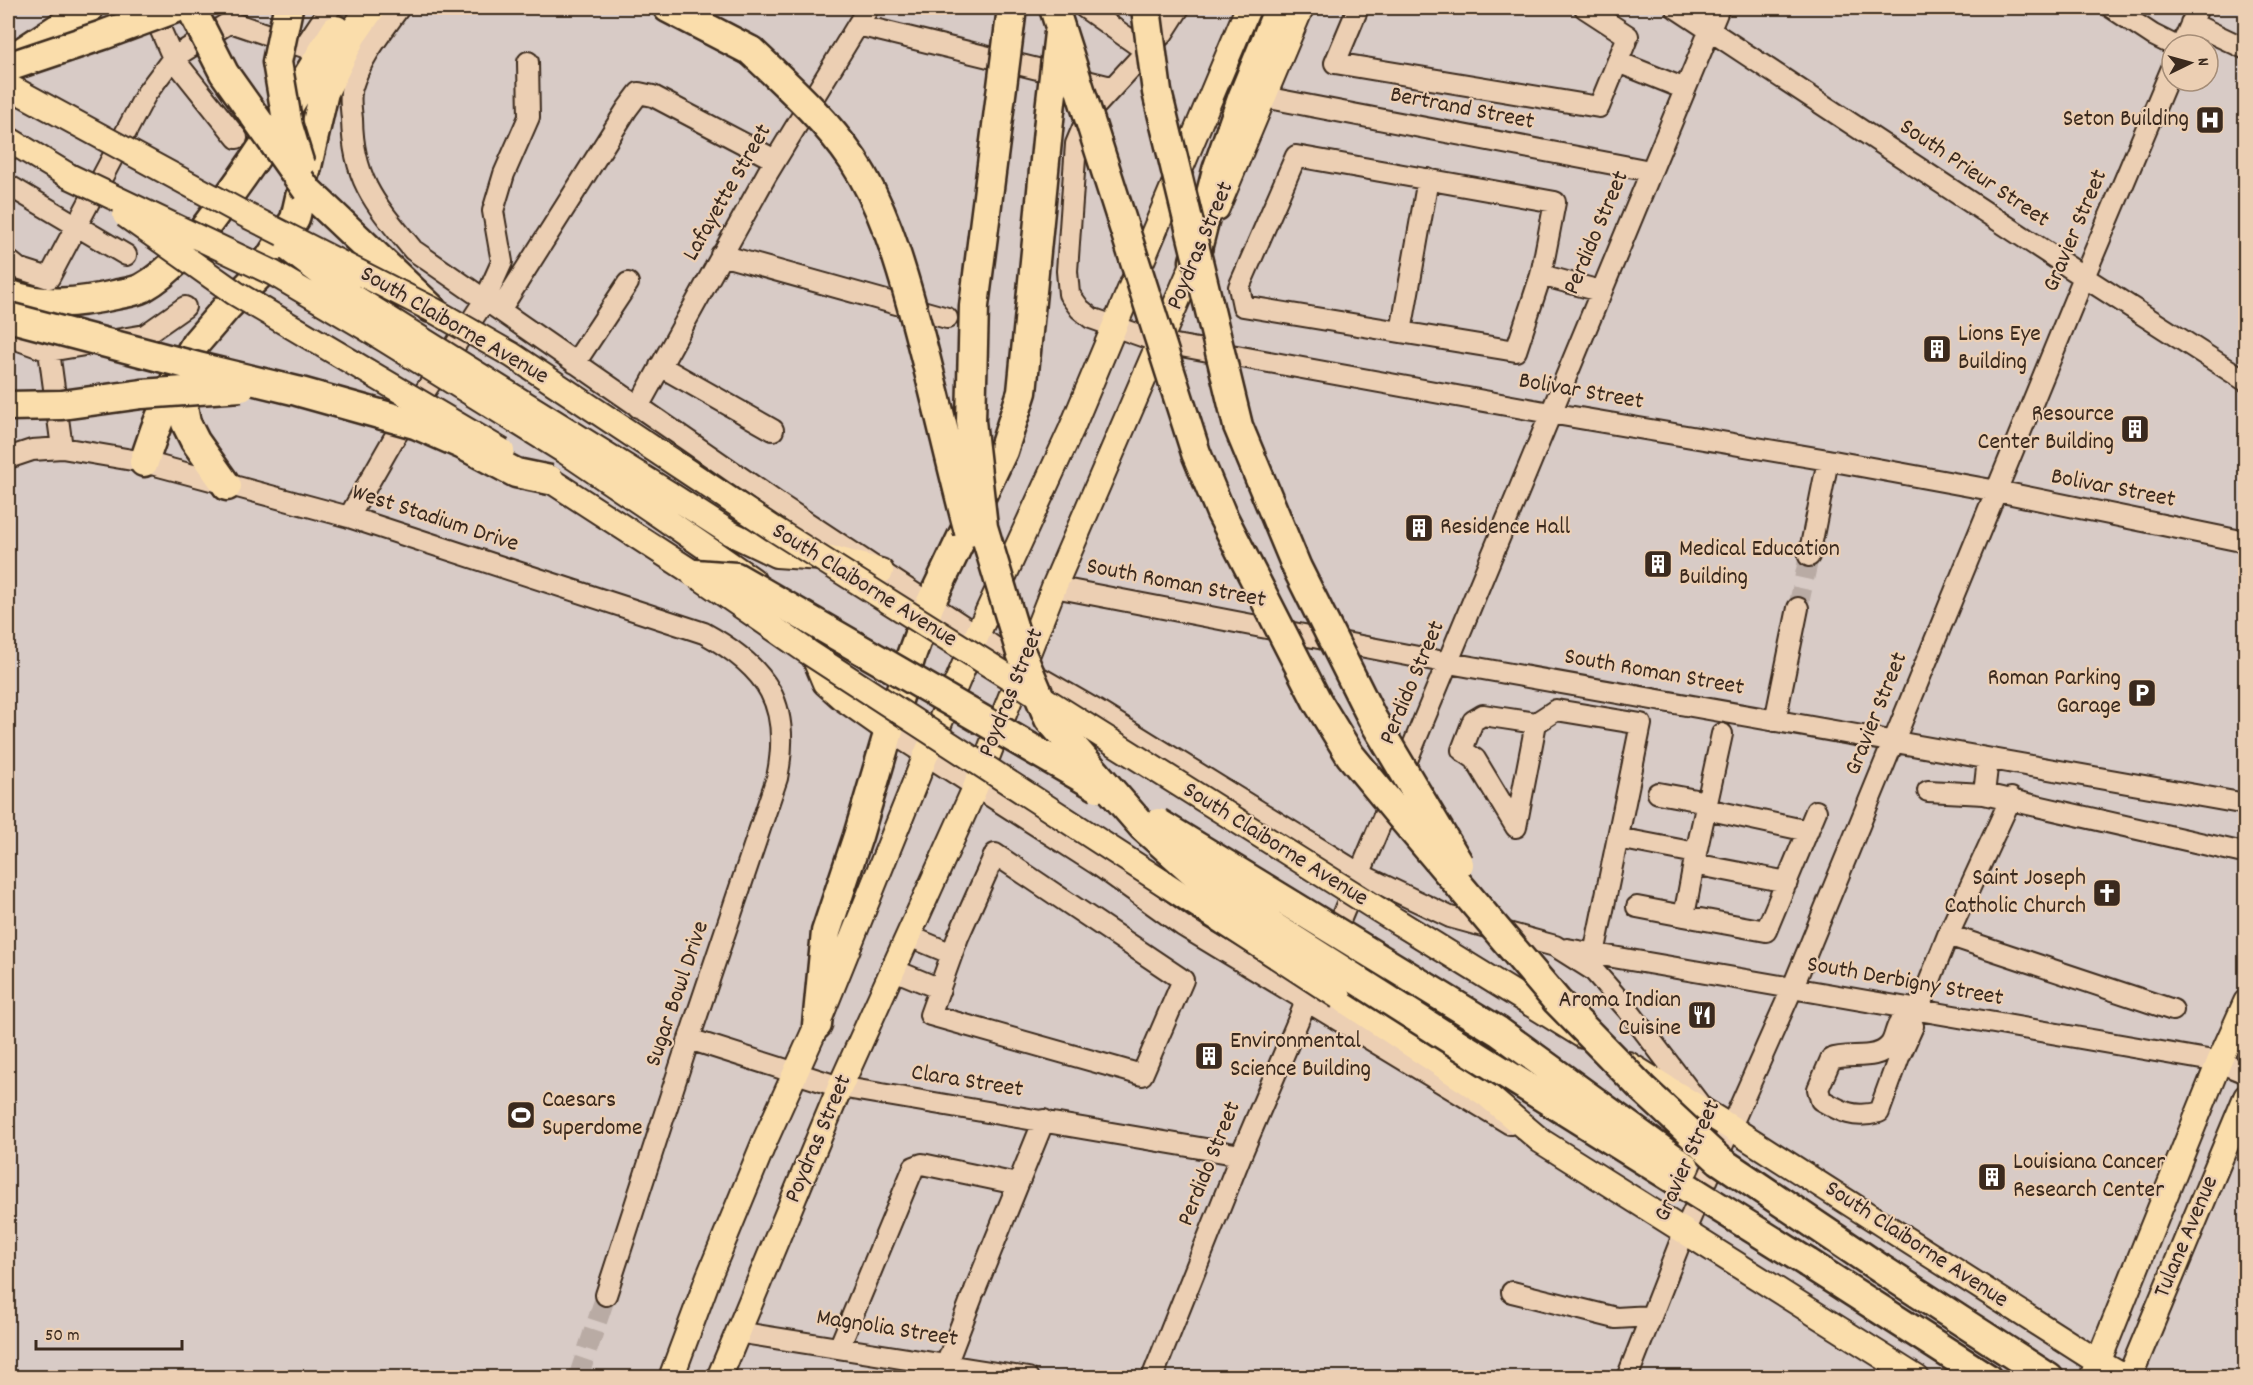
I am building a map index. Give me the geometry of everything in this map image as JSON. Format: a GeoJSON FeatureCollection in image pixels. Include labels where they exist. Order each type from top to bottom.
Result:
{"type":"FeatureCollection","features":[{"type":"Feature","properties":{"kind":"highway"},"geometry":{"type":"LineString","coordinates":[[8,61],[89,8]]}},
{"type":"Feature","properties":{"kind":"highway"},"geometry":{"type":"LineString","coordinates":[[8,67],[176,8]]}},
{"type":"Feature","properties":{"kind":"highway"},"geometry":{"type":"LineString","coordinates":[[191,8],[224,73],[308,190],[433,310]]}},
{"type":"Feature","properties":{"kind":"highway"},"geometry":{"type":"LineString","coordinates":[[288,8],[277,62],[288,126],[308,190]]}},
{"type":"Feature","properties":{"kind":"highway"},"geometry":{"type":"LineString","coordinates":[[8,294],[25,300],[57,303],[85,302],[140,290],[164,274],[200,235],[247,173],[340,24],[353,8]]}},
{"type":"Feature","properties":{"kind":"highway"},"geometry":{"type":"LineString","coordinates":[[144,462],[154,430],[177,376],[196,343],[258,276],[295,219],[324,92],[352,35],[371,8]]}},
{"type":"Feature","properties":{"kind":"highway"},"geometry":{"type":"LineString","coordinates":[[668,8],[751,51],[819,117],[854,161],[881,214],[899,261],[988,598],[1049,718],[1143,827],[1197,875],[1332,964],[1987,1377]]}},
{"type":"Feature","properties":{"kind":"highway"},"geometry":{"type":"LineString","coordinates":[[1012,8],[974,306],[971,421],[983,527],[1022,661]]}},
{"type":"Feature","properties":{"kind":"highway"},"geometry":{"type":"LineString","coordinates":[[1054,8],[1196,453],[1221,513],[1317,701],[1350,755],[1557,1001],[1643,1089],[1719,1160],[1881,1269],[2049,1377]]}},
{"type":"Feature","properties":{"kind":"highway"},"geometry":{"type":"LineString","coordinates":[[817,1025],[826,932],[858,836],[911,657],[930,604],[1003,451],[1022,392],[1046,139],[1062,8]]}},
{"type":"Feature","properties":{"kind":"highway"},"geometry":{"type":"LineString","coordinates":[[1146,8],[1157,92],[1242,436],[1297,568],[1372,718],[1500,932]]}},
{"type":"Feature","properties":{"kind":"highway"},"geometry":{"type":"LineString","coordinates":[[1192,266],[1221,160],[1243,96],[1279,8]]}},
{"type":"Feature","properties":{"kind":"highway"},"geometry":{"type":"LineString","coordinates":[[8,317],[297,391],[415,424],[463,445],[516,473],[549,480]]}},
{"type":"Feature","properties":{"kind":"highway"},"geometry":{"type":"LineString","coordinates":[[177,376],[186,423],[195,441],[227,486]]}},
{"type":"Feature","properties":{"kind":"highway"},"geometry":{"type":"LineString","coordinates":[[8,406],[62,405],[142,394],[206,389],[249,387],[297,391]]}},
{"type":"Feature","properties":{"kind":"highway"},"geometry":{"type":"LineString","coordinates":[[695,574],[736,577],[747,583],[1046,756],[1498,1031],[1654,1143],[1808,1263]]}},
{"type":"Feature","properties":{"kind":"main road","name":"Poydras Street"},"geometry":{"type":"LineString","coordinates":[[671,1377],[713,1265],[766,1138],[817,1025],[926,755],[977,635],[1071,430],[1248,8]]}},
{"type":"Feature","properties":{"kind":"main road","name":"Poydras Street"},"geometry":{"type":"LineString","coordinates":[[719,1377],[840,1087],[975,788],[1022,661],[1301,8]]}},
{"type":"Feature","properties":{"kind":"main road","name":"South Claiborne Avenue"},"geometry":{"type":"LineString","coordinates":[[8,86],[244,214],[433,310],[512,355],[784,536],[1398,922],[1730,1127],[2095,1370],[2127,1377]]}},
{"type":"Feature","properties":{"kind":"main road"},"geometry":{"type":"LineString","coordinates":[[8,139],[69,176],[235,293],[549,480],[695,574],[808,652],[1488,1095],[1541,1141],[1917,1377]]}},
{"type":"Feature","properties":{"kind":"main road"},"geometry":{"type":"LineString","coordinates":[[69,176],[273,273],[566,452],[662,503],[776,555],[837,559],[881,572]]}},
{"type":"Feature","properties":{"kind":"main road"},"geometry":{"type":"LineString","coordinates":[[244,214],[341,289],[662,503],[798,611],[809,628],[814,657],[825,683],[842,699],[889,731]]}},
{"type":"Feature","properties":{"kind":"main road","name":"Tulane Avenue"},"geometry":{"type":"LineString","coordinates":[[2095,1370],[2219,1062],[2246,1002]]}},
{"type":"Feature","properties":{"kind":"main road","name":"Tulane Avenue"},"geometry":{"type":"LineString","coordinates":[[2127,1377],[2246,1097]]}},
{"type":"Feature","properties":{"kind":"street"},"geometry":{"type":"LineString","coordinates":[[151,8],[173,57],[237,138]]}},
{"type":"Feature","properties":{"kind":"street"},"geometry":{"type":"LineString","coordinates":[[8,260],[18,268],[49,278],[146,94],[173,57],[230,22],[304,47],[330,8]]}},
{"type":"Feature","properties":{"kind":"street","name":"South Claiborne Avenue"},"geometry":{"type":"LineString","coordinates":[[399,8],[367,53],[351,89],[356,160],[373,201],[413,250],[881,572],[1094,709],[1360,874],[1449,917],[1556,946],[1593,970],[1628,1010],[1706,1112]]}},
{"type":"Feature","properties":{"kind":"street","name":"Lafayette Street"},"geometry":{"type":"LineString","coordinates":[[638,406],[775,160],[868,8]]}},
{"type":"Feature","properties":{"kind":"street"},"geometry":{"type":"LineString","coordinates":[[1085,8],[1146,51]]}},
{"type":"Feature","properties":{"kind":"street"},"geometry":{"type":"LineString","coordinates":[[858,25],[1112,87],[1163,33],[1179,8]]}},
{"type":"Feature","properties":{"kind":"street"},"geometry":{"type":"LineString","coordinates":[[1358,8],[1335,63],[1599,107],[1628,36],[1585,8]]}},
{"type":"Feature","properties":{"kind":"street","name":"South Prieur Street"},"geometry":{"type":"LineString","coordinates":[[1676,8],[2246,381]]}},
{"type":"Feature","properties":{"kind":"street","name":"Perdido Street"},"geometry":{"type":"LineString","coordinates":[[1152,1377],[1241,1155],[1449,663],[1600,291],[1719,8]]}},
{"type":"Feature","properties":{"kind":"street"},"geometry":{"type":"LineString","coordinates":[[2112,8],[2160,38]]}},
{"type":"Feature","properties":{"kind":"street"},"geometry":{"type":"LineString","coordinates":[[2187,33],[2195,15],[2246,49]]}},
{"type":"Feature","properties":{"kind":"street"},"geometry":{"type":"LineString","coordinates":[[492,305],[502,262],[493,211],[504,174],[529,117],[528,62]]}},
{"type":"Feature","properties":{"kind":"street"},"geometry":{"type":"LineString","coordinates":[[1618,62],[1685,88]]}},
{"type":"Feature","properties":{"kind":"street","name":"Bolivar Street"},"geometry":{"type":"LineString","coordinates":[[1112,87],[1089,113],[1076,144],[1067,271],[1070,294],[1080,309],[1091,318],[1114,328],[1160,342],[1997,491],[2246,542]]}},
{"type":"Feature","properties":{"kind":"street"},"geometry":{"type":"LineString","coordinates":[[349,517],[393,440],[492,305],[639,93],[653,96],[775,160]]}},
{"type":"Feature","properties":{"kind":"street","name":"Gravier Street"},"geometry":{"type":"LineString","coordinates":[[1627,1377],[1684,1230],[1792,989],[2161,93]]}},
{"type":"Feature","properties":{"kind":"street","name":"Bertrand Street"},"geometry":{"type":"LineString","coordinates":[[1264,97],[1650,171]]}},
{"type":"Feature","properties":{"kind":"street"},"geometry":{"type":"LineString","coordinates":[[1296,156],[1555,202],[1540,275],[1516,351],[1243,306],[1239,287],[1296,156]]}},
{"type":"Feature","properties":{"kind":"street"},"geometry":{"type":"LineString","coordinates":[[1401,332],[1428,179]]}},
{"type":"Feature","properties":{"kind":"street"},"geometry":{"type":"LineString","coordinates":[[8,185],[126,255]]}},
{"type":"Feature","properties":{"kind":"street"},"geometry":{"type":"LineString","coordinates":[[721,255],[947,318]]}},
{"type":"Feature","properties":{"kind":"street"},"geometry":{"type":"LineString","coordinates":[[1540,275],[1600,291]]}},
{"type":"Feature","properties":{"kind":"street"},"geometry":{"type":"LineString","coordinates":[[575,363],[628,283]]}},
{"type":"Feature","properties":{"kind":"street"},"geometry":{"type":"LineString","coordinates":[[8,336],[49,351],[145,335],[185,307]]}},
{"type":"Feature","properties":{"kind":"street"},"geometry":{"type":"LineString","coordinates":[[49,351],[62,448]]}},
{"type":"Feature","properties":{"kind":"street"},"geometry":{"type":"LineString","coordinates":[[660,366],[773,430]]}},
{"type":"Feature","properties":{"kind":"street","name":"West Stadium Drive"},"geometry":{"type":"LineString","coordinates":[[8,458],[32,450],[62,448],[144,462],[349,517],[704,633],[732,648],[751,665],[772,692],[778,709],[782,742]]}},
{"type":"Feature","properties":{"kind":"street"},"geometry":{"type":"LineString","coordinates":[[1809,556],[1828,460]]}},
{"type":"Feature","properties":{"kind":"street","name":"South Roman Street"},"geometry":{"type":"LineString","coordinates":[[1054,587],[1449,663],[2246,804]]}},
{"type":"Feature","properties":{"kind":"street"},"geometry":{"type":"LineString","coordinates":[[1775,721],[1798,608]]}},
{"type":"Feature","properties":{"kind":"street"},"geometry":{"type":"LineString","coordinates":[[1536,723],[1516,827],[1475,759],[1462,750],[1473,721],[1483,715],[1536,723],[1556,710],[1641,724],[1594,954]]}},
{"type":"Feature","properties":{"kind":"street"},"geometry":{"type":"LineString","coordinates":[[889,731],[1098,865],[1183,926],[1541,1141]]}},
{"type":"Feature","properties":{"kind":"street"},"geometry":{"type":"LineString","coordinates":[[1684,916],[1722,734]]}},
{"type":"Feature","properties":{"kind":"street","name":"Sugar Bowl Drive"},"geometry":{"type":"LineString","coordinates":[[606,1295],[777,778],[782,742]]}},
{"type":"Feature","properties":{"kind":"street"},"geometry":{"type":"LineString","coordinates":[[1984,794],[1988,759]]}},
{"type":"Feature","properties":{"kind":"street"},"geometry":{"type":"LineString","coordinates":[[1928,791],[2011,798],[2239,852]]}},
{"type":"Feature","properties":{"kind":"street"},"geometry":{"type":"LineString","coordinates":[[1658,793],[1808,831]]}},
{"type":"Feature","properties":{"kind":"street"},"geometry":{"type":"LineString","coordinates":[[1912,1012],[1913,1026],[1879,1112],[1865,1116],[1845,1113],[1821,1100],[1818,1089],[1831,1059],[1842,1055],[1860,1056],[1878,1053],[1889,1047],[1899,1023],[1912,1012],[2011,798]]}},
{"type":"Feature","properties":{"kind":"street"},"geometry":{"type":"LineString","coordinates":[[1637,907],[1766,931],[1816,811]]}},
{"type":"Feature","properties":{"kind":"street"},"geometry":{"type":"LineString","coordinates":[[1618,838],[1787,882]]}},
{"type":"Feature","properties":{"kind":"street"},"geometry":{"type":"LineString","coordinates":[[995,854],[1183,980],[1142,1076],[930,1015],[952,954],[995,854]]}},
{"type":"Feature","properties":{"kind":"street"},"geometry":{"type":"LineString","coordinates":[[1948,935],[2172,1010]]}},
{"type":"Feature","properties":{"kind":"street"},"geometry":{"type":"LineString","coordinates":[[909,936],[952,954]]}},
{"type":"Feature","properties":{"kind":"street","name":"South Derbigny Street"},"geometry":{"type":"LineString","coordinates":[[1556,946],[1912,1012],[2219,1062],[2246,1073]]}},
{"type":"Feature","properties":{"kind":"street"},"geometry":{"type":"LineString","coordinates":[[894,970],[939,989]]}},
{"type":"Feature","properties":{"kind":"street","name":"Clara Street"},"geometry":{"type":"LineString","coordinates":[[689,1039],[840,1087],[1241,1155]]}},
{"type":"Feature","properties":{"kind":"street"},"geometry":{"type":"LineString","coordinates":[[946,1365],[1044,1120]]}},
{"type":"Feature","properties":{"kind":"street"},"geometry":{"type":"LineString","coordinates":[[839,1348],[914,1167],[922,1164],[1017,1184]]}},
{"type":"Feature","properties":{"kind":"street"},"geometry":{"type":"LineString","coordinates":[[1512,1292],[1616,1318],[1651,1316]]}},
{"type":"Feature","properties":{"kind":"street","name":"Magnolia Street"},"geometry":{"type":"LineString","coordinates":[[737,1332],[1028,1377]]}},
{"type":"Feature","properties":{"kind":"tunnel"},"geometry":{"type":"LineString","coordinates":[[1798,608],[1809,556]]}},
{"type":"Feature","properties":{"kind":"tunnel"},"geometry":{"type":"LineString","coordinates":[[578,1378],[606,1295]]}},
{"type":"Feature","properties":{"kind":"place","name":"Seton Building"},"geometry":{"type":"Point","coordinates":[2210,120]}},
{"type":"Feature","properties":{"kind":"place","name":"Lions Eye Building"},"geometry":{"type":"Point","coordinates":[1937,349]}},
{"type":"Feature","properties":{"kind":"place","name":"Resource Center Building"},"geometry":{"type":"Point","coordinates":[2135,429]}},
{"type":"Feature","properties":{"kind":"place","name":"Residence Hall"},"geometry":{"type":"Point","coordinates":[1419,528]}},
{"type":"Feature","properties":{"kind":"place","name":"Medical Education Building"},"geometry":{"type":"Point","coordinates":[1658,564]}},
{"type":"Feature","properties":{"kind":"place","name":"Roman Parking Garage"},"geometry":{"type":"Point","coordinates":[2142,693]}},
{"type":"Feature","properties":{"kind":"place","name":"Saint Joseph Catholic Church"},"geometry":{"type":"Point","coordinates":[2107,893]}},
{"type":"Feature","properties":{"kind":"place","name":"Aroma Indian Cuisine"},"geometry":{"type":"Point","coordinates":[1702,1015]}},
{"type":"Feature","properties":{"kind":"place","name":"Environmental Science Building"},"geometry":{"type":"Point","coordinates":[1209,1056]}},
{"type":"Feature","properties":{"kind":"place","name":"Caesars Superdome"},"geometry":{"type":"Point","coordinates":[521,1115]}},
{"type":"Feature","properties":{"kind":"place","name":"Louisiana Cancer Research Center"},"geometry":{"type":"Point","coordinates":[1992,1177]}}]}
